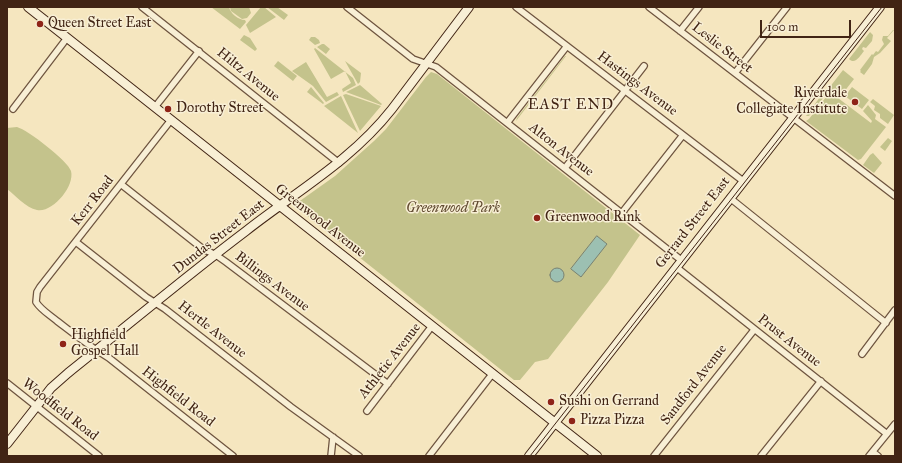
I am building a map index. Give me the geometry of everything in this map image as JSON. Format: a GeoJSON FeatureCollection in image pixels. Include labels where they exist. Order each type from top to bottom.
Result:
{"type":"FeatureCollection","features":[{"type":"Feature","properties":{"kind":"street","name":"Greenwood Avenue"},"geometry":{"type":"LineString","coordinates":[[28,7],[597,456]]}},
{"type":"Feature","properties":{"kind":"street","name":"Hiltz Avenue"},"geometry":{"type":"LineString","coordinates":[[142,7],[339,163]]}},
{"type":"Feature","properties":{"kind":"street","name":"Alton Avenue"},"geometry":{"type":"LineString","coordinates":[[347,7],[413,59],[436,67],[565,168],[678,263]]}},
{"type":"Feature","properties":{"kind":"street","name":"Dundas Street East"},"geometry":{"type":"LineString","coordinates":[[7,444],[51,388],[96,350],[246,231],[339,163],[379,126],[469,7]]}},
{"type":"Feature","properties":{"kind":"street","name":"Hastings Avenue"},"geometry":{"type":"LineString","coordinates":[[516,7],[743,182]]}},
{"type":"Feature","properties":{"kind":"street","name":"Leslie Street"},"geometry":{"type":"LineString","coordinates":[[649,7],[895,196]]}},
{"type":"Feature","properties":{"kind":"street"},"geometry":{"type":"LineString","coordinates":[[680,31],[699,7]]}},
{"type":"Feature","properties":{"kind":"street"},"geometry":{"type":"LineString","coordinates":[[735,73],[787,7]]}},
{"type":"Feature","properties":{"kind":"street","name":"Gerrard Street East"},"geometry":{"type":"LineString","coordinates":[[528,456],[880,7]]}},
{"type":"Feature","properties":{"kind":"street"},"geometry":{"type":"LineString","coordinates":[[13,109],[66,38]]}},
{"type":"Feature","properties":{"kind":"street"},"geometry":{"type":"LineString","coordinates":[[507,123],[567,46]]}},
{"type":"Feature","properties":{"kind":"street"},"geometry":{"type":"LineString","coordinates":[[155,107],[199,51]]}},
{"type":"Feature","properties":{"kind":"street"},"geometry":{"type":"LineString","coordinates":[[565,168],[644,66]]}},
{"type":"Feature","properties":{"kind":"street","name":"Kerr Road"},"geometry":{"type":"LineString","coordinates":[[36,298],[40,288],[122,185],[171,120]]}},
{"type":"Feature","properties":{"kind":"street"},"geometry":{"type":"LineString","coordinates":[[621,214],[683,135]]}},
{"type":"Feature","properties":{"kind":"street","name":"Billings Avenue"},"geometry":{"type":"LineString","coordinates":[[122,185],[203,249],[216,255],[388,384]]}},
{"type":"Feature","properties":{"kind":"street"},"geometry":{"type":"LineString","coordinates":[[730,198],[886,323]]}},
{"type":"Feature","properties":{"kind":"street","name":"Hertle Avenue"},"geometry":{"type":"LineString","coordinates":[[76,242],[146,297],[166,309],[290,408],[360,456]]}},
{"type":"Feature","properties":{"kind":"street","name":"Prust Avenue"},"geometry":{"type":"LineString","coordinates":[[678,263],[754,330],[887,434]]}},
{"type":"Feature","properties":{"kind":"street","name":"Highfield Road"},"geometry":{"type":"LineString","coordinates":[[36,298],[36,302],[39,307],[109,358],[233,456]]}},
{"type":"Feature","properties":{"kind":"street"},"geometry":{"type":"LineString","coordinates":[[862,354],[895,310]]}},
{"type":"Feature","properties":{"kind":"street","name":"Athletic Avenue"},"geometry":{"type":"LineString","coordinates":[[367,411],[432,326]]}},
{"type":"Feature","properties":{"kind":"street","name":"Sandford Avenue"},"geometry":{"type":"LineString","coordinates":[[654,456],[754,330]]}},
{"type":"Feature","properties":{"kind":"street"},"geometry":{"type":"LineString","coordinates":[[428,456],[493,373]]}},
{"type":"Feature","properties":{"kind":"street"},"geometry":{"type":"LineString","coordinates":[[761,456],[821,382]]}},
{"type":"Feature","properties":{"kind":"street","name":"Woodfield Road"},"geometry":{"type":"LineString","coordinates":[[7,383],[99,456]]}},
{"type":"Feature","properties":{"kind":"street"},"geometry":{"type":"LineString","coordinates":[[878,456],[871,454],[895,424]]}},
{"type":"Feature","properties":{"kind":"street"},"geometry":{"type":"LineString","coordinates":[[332,456],[333,437]]}},
{"type":"Feature","properties":{"kind":"green space"},"geometry":{"type":"Polygon","coordinates":[[[211,7],[229,7],[235,16],[245,20],[246,22],[240,29],[211,7]]]}},
{"type":"Feature","properties":{"kind":"green space"},"geometry":{"type":"Polygon","coordinates":[[[230,7],[249,7],[251,13],[247,18],[242,19],[231,11],[230,7]]]}},
{"type":"Feature","properties":{"kind":"green space"},"geometry":{"type":"Polygon","coordinates":[[[261,7],[264,7],[276,17],[250,33],[246,25],[261,7]]]}},
{"type":"Feature","properties":{"kind":"green space"},"geometry":{"type":"Polygon","coordinates":[[[267,7],[277,7],[288,15],[284,20],[267,7]]]}},
{"type":"Feature","properties":{"kind":"green space"},"geometry":{"type":"Polygon","coordinates":[[[893,30],[887,38],[891,41],[874,57],[872,64],[864,75],[860,72],[860,70],[872,54],[873,55],[876,51],[878,52],[884,44],[882,40],[883,36],[888,36],[893,30]]]}},
{"type":"Feature","properties":{"kind":"green space"},"geometry":{"type":"Polygon","coordinates":[[[870,32],[873,35],[872,41],[866,48],[863,47],[862,49],[864,51],[857,59],[851,61],[849,59],[870,32]]]}},
{"type":"Feature","properties":{"kind":"green space"},"geometry":{"type":"Polygon","coordinates":[[[244,35],[250,38],[257,49],[255,51],[240,40],[244,35]]]}},
{"type":"Feature","properties":{"kind":"green space"},"geometry":{"type":"Polygon","coordinates":[[[311,37],[315,37],[320,43],[315,45],[309,40],[311,37]]]}},
{"type":"Feature","properties":{"kind":"green space"},"geometry":{"type":"Polygon","coordinates":[[[322,44],[330,49],[326,54],[317,47],[322,44]]]}},
{"type":"Feature","properties":{"kind":"green space"},"geometry":{"type":"Polygon","coordinates":[[[315,48],[344,71],[331,79],[314,49],[315,48]]]}},
{"type":"Feature","properties":{"kind":"green space"},"geometry":{"type":"Polygon","coordinates":[[[566,56],[516,121],[517,118],[566,56]]]}},
{"type":"Feature","properties":{"kind":"green space"},"geometry":{"type":"Polygon","coordinates":[[[278,61],[297,76],[293,81],[274,66],[278,61]]]}},
{"type":"Feature","properties":{"kind":"green space"},"geometry":{"type":"Polygon","coordinates":[[[345,61],[361,73],[360,82],[358,84],[345,61]]]}},
{"type":"Feature","properties":{"kind":"green space"},"geometry":{"type":"Polygon","coordinates":[[[306,62],[327,97],[337,92],[339,95],[326,102],[313,86],[292,71],[306,62]]]}},
{"type":"Feature","properties":{"kind":"green space"},"geometry":{"type":"Polygon","coordinates":[[[843,70],[854,79],[840,97],[829,88],[843,70]]]}},
{"type":"Feature","properties":{"kind":"green space"},"geometry":{"type":"Polygon","coordinates":[[[346,72],[353,78],[356,85],[343,92],[342,89],[351,83],[346,72]]]}},
{"type":"Feature","properties":{"kind":"green space","name":"Greenwood Park"},"geometry":{"type":"Polygon","coordinates":[[[431,72],[437,74],[640,235],[608,282],[548,359],[535,362],[520,380],[514,380],[296,207],[297,203],[335,176],[386,129],[431,72]]]}},
{"type":"Feature","properties":{"kind":"green space"},"geometry":{"type":"Polygon","coordinates":[[[360,85],[382,104],[381,105],[346,92],[360,85]]]}},
{"type":"Feature","properties":{"kind":"green space"},"geometry":{"type":"Polygon","coordinates":[[[311,87],[324,103],[323,104],[307,92],[311,87]]]}},
{"type":"Feature","properties":{"kind":"green space"},"geometry":{"type":"Polygon","coordinates":[[[852,87],[869,100],[862,109],[845,96],[852,87]]]}},
{"type":"Feature","properties":{"kind":"green space"},"geometry":{"type":"Polygon","coordinates":[[[826,89],[828,92],[809,116],[806,116],[826,89]]]}},
{"type":"Feature","properties":{"kind":"green space"},"geometry":{"type":"Polygon","coordinates":[[[830,92],[871,123],[872,121],[863,111],[868,105],[876,115],[875,119],[886,127],[861,159],[858,160],[806,121],[830,92]]]}},
{"type":"Feature","properties":{"kind":"green space"},"geometry":{"type":"Polygon","coordinates":[[[346,94],[381,106],[360,131],[343,95],[346,94]]]}},
{"type":"Feature","properties":{"kind":"green space"},"geometry":{"type":"Polygon","coordinates":[[[341,96],[358,133],[324,106],[341,96]]]}},
{"type":"Feature","properties":{"kind":"green space"},"geometry":{"type":"Polygon","coordinates":[[[873,99],[894,115],[888,124],[880,118],[880,114],[874,110],[875,106],[870,102],[873,99]]]}},
{"type":"Feature","properties":{"kind":"green space"},"geometry":{"type":"Polygon","coordinates":[[[17,127],[47,146],[63,160],[71,171],[70,184],[62,197],[56,203],[43,210],[37,210],[29,207],[7,189],[7,128],[17,127]]]}},
{"type":"Feature","properties":{"kind":"green space"},"geometry":{"type":"Polygon","coordinates":[[[888,138],[892,141],[885,151],[880,147],[888,138]]]}},
{"type":"Feature","properties":{"kind":"green space"},"geometry":{"type":"Polygon","coordinates":[[[873,153],[882,163],[874,173],[863,165],[873,153]]]}},
{"type":"Feature","properties":{"kind":"shaded area"},"geometry":{"type":"Polygon","coordinates":[[[597,236],[607,244],[581,277],[571,269],[597,236]]]}},
{"type":"Feature","properties":{"kind":"shaded area"},"geometry":{"type":"Polygon","coordinates":[[[557,268],[562,270],[564,275],[562,280],[557,282],[552,280],[550,275],[552,270],[557,268]]]}},
{"type":"Feature","properties":{"kind":"tram line"},"geometry":{"type":"LineString","coordinates":[[530,456],[882,7]]}},
{"type":"Feature","properties":{"kind":"place","name":"Queen Street East"},"geometry":{"type":"Point","coordinates":[40,24]}},
{"type":"Feature","properties":{"kind":"place","name":"Riverdale Collegiate Institute"},"geometry":{"type":"Point","coordinates":[855,102]}},
{"type":"Feature","properties":{"kind":"place","name":"Dorothy Street"},"geometry":{"type":"Point","coordinates":[168,109]}},
{"type":"Feature","properties":{"kind":"place","name":"Greenwood Rink"},"geometry":{"type":"Point","coordinates":[537,218]}},
{"type":"Feature","properties":{"kind":"place","name":"Highfield Gospel Hall"},"geometry":{"type":"Point","coordinates":[63,344]}},
{"type":"Feature","properties":{"kind":"place","name":"Sushi on Gerrand"},"geometry":{"type":"Point","coordinates":[551,402]}},
{"type":"Feature","properties":{"kind":"place","name":"Pizza Pizza"},"geometry":{"type":"Point","coordinates":[572,421]}},
{"type":"Feature","properties":{"kind":"district","name":"EAST END"},"geometry":{"type":"Point","coordinates":[571,105]}}]}
